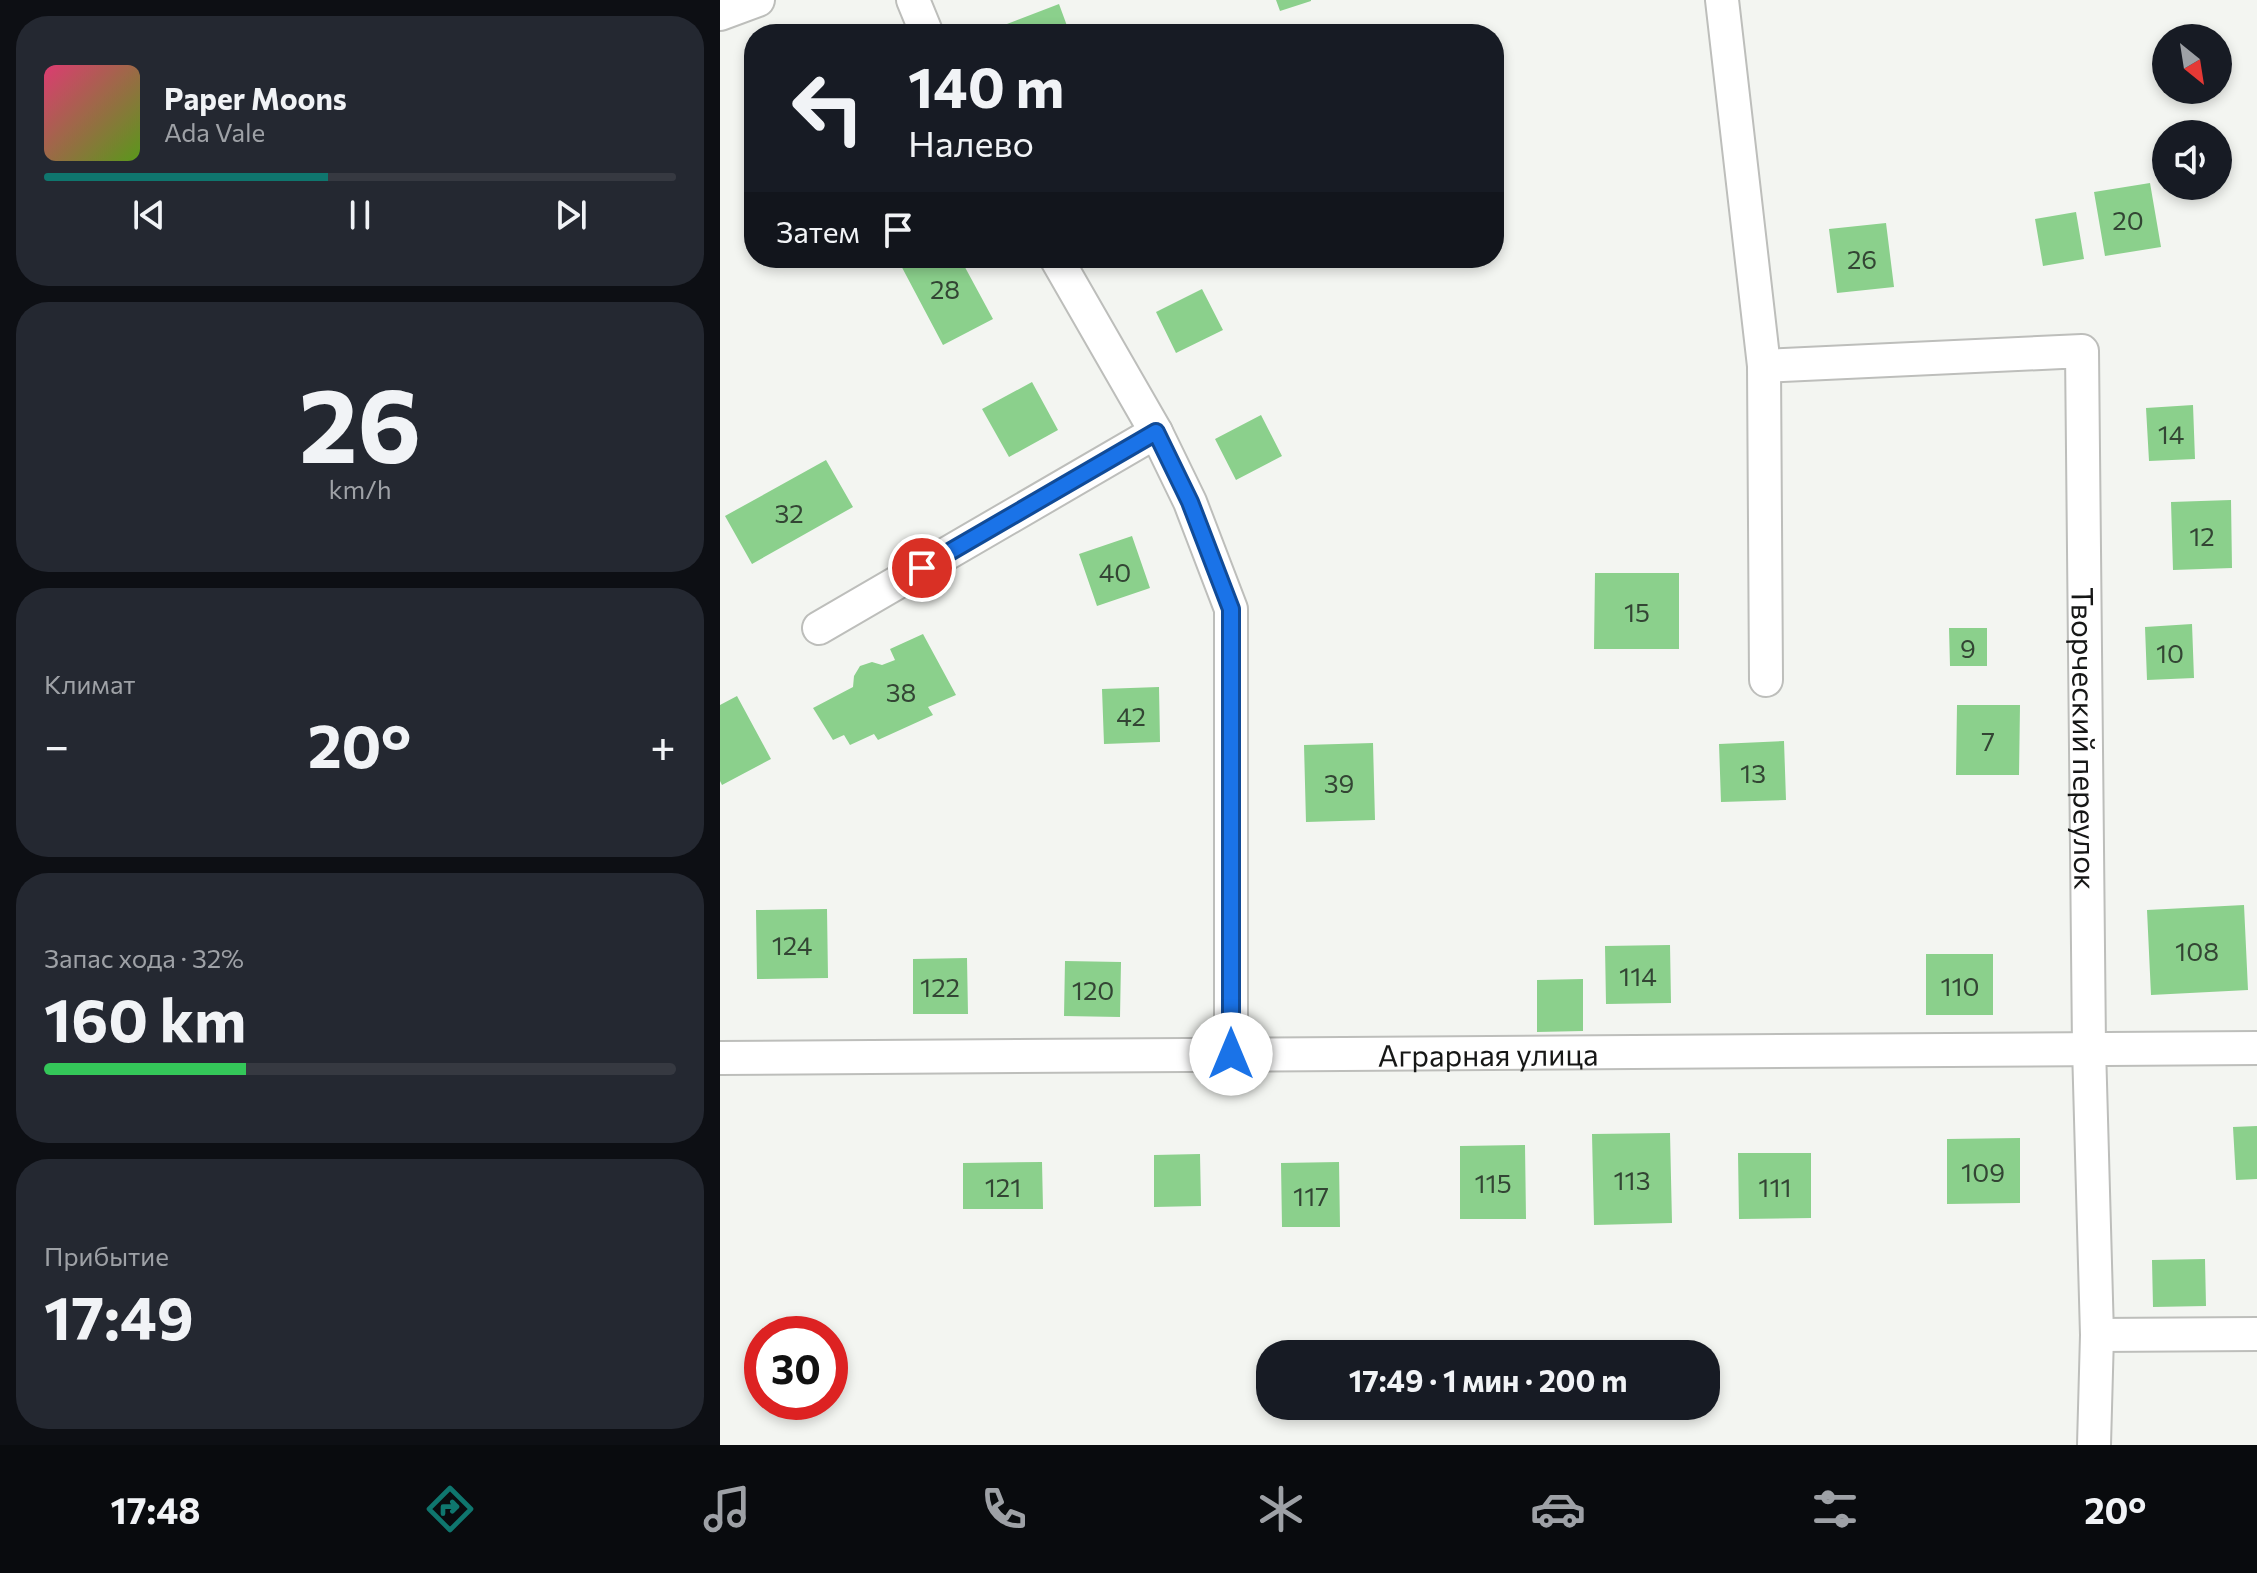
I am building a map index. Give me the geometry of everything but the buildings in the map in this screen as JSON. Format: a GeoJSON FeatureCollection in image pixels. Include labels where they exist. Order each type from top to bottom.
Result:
{"type":"FeatureCollection","features":[{"type":"Feature","properties":{"kind":"street"},"geometry":{"type":"LineString","coordinates":[[720,14],[758,0]]}},
{"type":"Feature","properties":{"kind":"street"},"geometry":{"type":"LineString","coordinates":[[913,0],[923,24]]}},
{"type":"Feature","properties":{"kind":"street"},"geometry":{"type":"LineString","coordinates":[[1722,0],[1764,366],[1766,680]]}},
{"type":"Feature","properties":{"kind":"street"},"geometry":{"type":"LineString","coordinates":[[1062,268],[1156,432],[1190,502],[1231,609],[1231,1054]]}},
{"type":"Feature","properties":{"kind":"street","name":"Творческий переулок"},"geometry":{"type":"LineString","coordinates":[[1764,366],[2082,351],[2089,1047],[2097,1335],[2094,1445]]}},
{"type":"Feature","properties":{"kind":"street"},"geometry":{"type":"LineString","coordinates":[[819,628],[1156,432]]}},
{"type":"Feature","properties":{"kind":"street","name":"Аграрная улица"},"geometry":{"type":"LineString","coordinates":[[720,1058],[2257,1048]]}},
{"type":"Feature","properties":{"kind":"street"},"geometry":{"type":"LineString","coordinates":[[2097,1335],[2257,1334]]}},
{"type":"Feature","properties":{"kind":"route"},"geometry":{"type":"LineString","coordinates":[[922,568],[1156,432],[1190,502],[1231,609],[1231,1054]]}}]}
